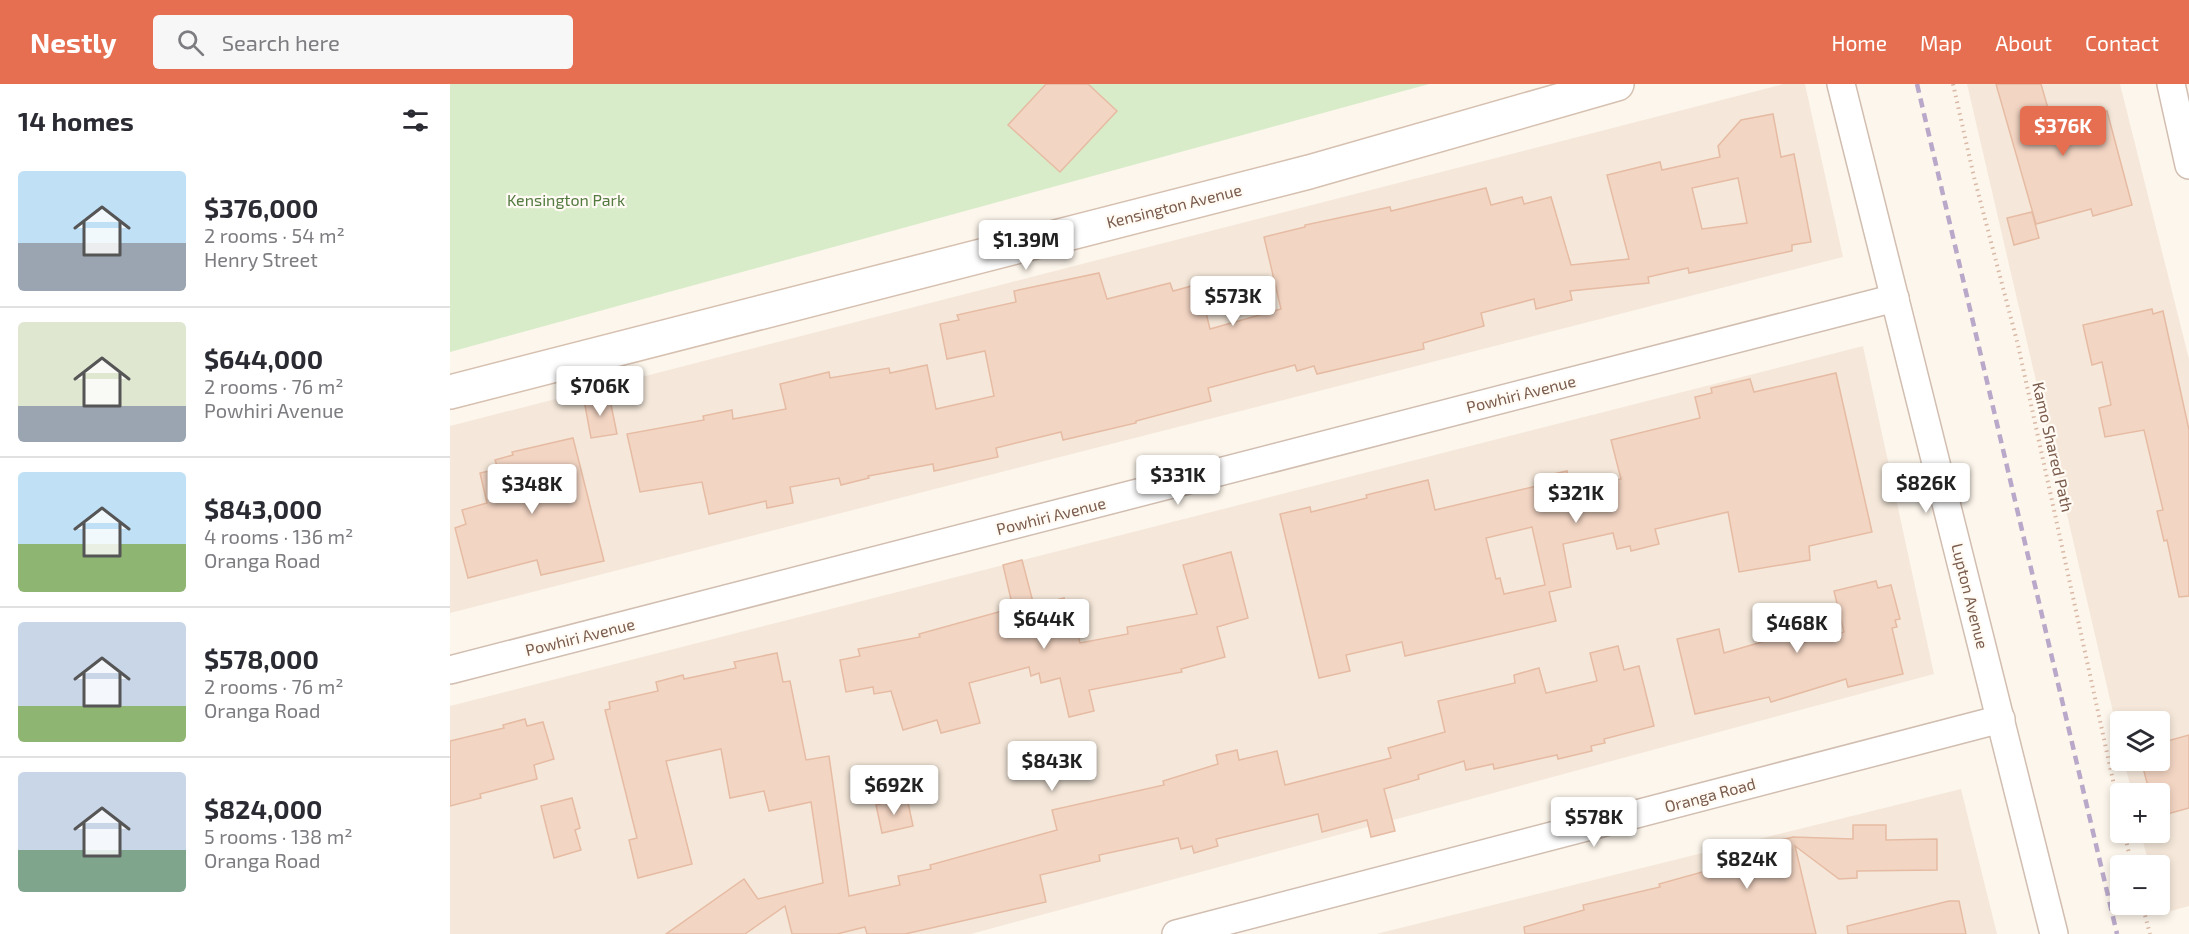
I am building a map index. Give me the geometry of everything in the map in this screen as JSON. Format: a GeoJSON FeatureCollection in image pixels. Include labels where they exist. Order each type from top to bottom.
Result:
{"type":"FeatureCollection","features":[{"type":"Feature","properties":{"kind":"main road","name":"Kensington Avenue"},"geometry":{"type":"LineString","coordinates":[[450,392],[1309,172],[1585,88],[1617,84]]}},
{"type":"Feature","properties":{"kind":"street","name":"Lupton Avenue"},"geometry":{"type":"LineString","coordinates":[[1841,84],[2054,934]]}},
{"type":"Feature","properties":{"kind":"street"},"geometry":{"type":"LineString","coordinates":[[2171,84],[2189,165]]}},
{"type":"Feature","properties":{"kind":"street","name":"Powhiri Avenue"},"geometry":{"type":"LineString","coordinates":[[450,670],[1895,298]]}},
{"type":"Feature","properties":{"kind":"street","name":"Oranga Road"},"geometry":{"type":"LineString","coordinates":[[1176,934],[2001,719]]}},
{"type":"Feature","properties":{"kind":"path","name":"Kamo Shared Path"},"geometry":{"type":"LineString","coordinates":[[1953,84],[2020,357],[2114,783]]}},
{"type":"Feature","properties":{"kind":"path"},"geometry":{"type":"LineString","coordinates":[[2145,915],[2150,934]]}},
{"type":"Feature","properties":{"kind":"shaded area"},"geometry":{"type":"Polygon","coordinates":[[[1784,84],[1805,84],[1843,257],[450,613],[450,426],[1784,84]]]}},
{"type":"Feature","properties":{"kind":"shaded area"},"geometry":{"type":"Polygon","coordinates":[[[1967,84],[2120,84],[2189,359],[2189,906],[2170,911],[2170,855],[2146,855],[2144,843],[2170,843],[2170,783],[2130,783],[2126,771],[2170,771],[2170,711],[2113,711],[1967,84]]]}},
{"type":"Feature","properties":{"kind":"shaded area"},"geometry":{"type":"Polygon","coordinates":[[[1863,346],[1934,674],[971,934],[450,934],[450,706],[1863,346]]]}},
{"type":"Feature","properties":{"kind":"shaded area"},"geometry":{"type":"Polygon","coordinates":[[[1961,789],[1997,934],[1376,934],[1961,789]]]}},
{"type":"Feature","properties":{"kind":"green space","name":"Kensington Park"},"geometry":{"type":"Polygon","coordinates":[[[450,84],[1429,84],[450,352],[450,84]]]}},
{"type":"Feature","properties":{"kind":"building"},"geometry":{"type":"Polygon","coordinates":[[[1046,84],[1088,84],[1117,111],[1060,172],[1008,125],[1046,84]]]}},
{"type":"Feature","properties":{"kind":"building"},"geometry":{"type":"Polygon","coordinates":[[[1996,84],[2041,84],[2053,126],[2107,111],[2132,205],[2093,216],[2091,209],[2036,224],[1996,84]]]}},
{"type":"Feature","properties":{"kind":"building"},"geometry":{"type":"Polygon","coordinates":[[[1773,114],[1781,157],[1794,154],[1811,242],[1792,245],[1792,251],[1689,273],[1688,268],[1648,277],[1649,283],[1570,291],[1572,300],[1536,309],[1534,299],[1481,313],[1484,326],[1423,343],[1424,349],[1317,374],[1314,366],[1297,371],[1295,365],[1208,388],[1211,401],[1136,421],[1136,423],[1063,440],[1061,432],[996,448],[998,457],[934,471],[933,464],[868,476],[869,478],[841,485],[839,478],[790,487],[793,503],[767,508],[766,501],[709,514],[702,482],[640,492],[627,434],[704,420],[703,416],[732,410],[733,419],[786,409],[780,384],[829,372],[830,378],[889,368],[890,373],[927,365],[936,409],[994,396],[985,351],[947,359],[940,324],[959,320],[957,315],[1016,302],[1014,291],[1099,273],[1107,299],[1170,283],[1173,291],[1199,284],[1210,329],[1281,309],[1264,237],[1305,227],[1305,225],[1390,207],[1391,211],[1486,188],[1491,205],[1522,197],[1524,204],[1551,197],[1571,265],[1629,259],[1607,175],[1660,162],[1662,170],[1720,157],[1718,146],[1741,120],[1773,114]],[[1738,178],[1692,188],[1702,229],[1747,223],[1738,178]]]}},
{"type":"Feature","properties":{"kind":"building"},"geometry":{"type":"Polygon","coordinates":[[[2032,212],[2039,238],[2014,245],[2007,218],[2032,212]]]}},
{"type":"Feature","properties":{"kind":"building"},"geometry":{"type":"Polygon","coordinates":[[[2152,309],[2153,314],[2163,311],[2189,430],[2189,596],[2179,597],[2167,540],[2164,541],[2157,511],[2163,510],[2144,430],[2105,437],[2099,408],[2111,405],[2102,362],[2092,365],[2083,325],[2152,309]]]}},
{"type":"Feature","properties":{"kind":"building"},"geometry":{"type":"Polygon","coordinates":[[[1836,373],[1872,532],[1809,546],[1810,560],[1739,572],[1728,512],[1655,529],[1659,544],[1631,551],[1630,546],[1617,549],[1613,533],[1563,544],[1571,587],[1549,592],[1556,621],[1405,656],[1402,642],[1346,655],[1350,671],[1319,678],[1280,514],[1310,507],[1311,512],[1367,498],[1366,495],[1428,480],[1435,510],[1537,486],[1535,478],[1567,471],[1571,491],[1621,479],[1611,440],[1700,418],[1695,397],[1712,393],[1711,388],[1750,379],[1754,392],[1836,373]],[[1532,527],[1486,538],[1496,579],[1500,578],[1504,594],[1545,585],[1532,527]]]}},
{"type":"Feature","properties":{"kind":"building"},"geometry":{"type":"Polygon","coordinates":[[[609,395],[617,434],[591,438],[584,400],[609,395]]]}},
{"type":"Feature","properties":{"kind":"building"},"geometry":{"type":"Polygon","coordinates":[[[573,438],[604,561],[541,575],[537,560],[468,578],[455,528],[466,524],[462,510],[487,503],[480,473],[498,469],[495,460],[513,455],[512,452],[573,438]]]}},
{"type":"Feature","properties":{"kind":"building"},"geometry":{"type":"Polygon","coordinates":[[[1231,552],[1248,618],[1217,627],[1225,657],[1181,669],[1182,672],[1089,690],[1094,711],[1069,717],[1060,678],[1041,683],[1039,673],[1031,676],[1029,667],[969,683],[980,723],[941,733],[937,720],[903,730],[891,691],[874,694],[873,687],[846,692],[840,660],[860,656],[858,649],[920,637],[919,634],[1013,608],[1003,565],[1022,560],[1034,606],[1064,598],[1070,619],[1074,618],[1080,643],[1128,634],[1127,627],[1197,614],[1183,565],[1231,552]]]}},
{"type":"Feature","properties":{"kind":"building"},"geometry":{"type":"Polygon","coordinates":[[[1876,581],[1878,588],[1891,585],[1900,619],[1895,620],[1897,627],[1892,628],[1903,674],[1848,687],[1846,679],[1771,702],[1769,697],[1695,714],[1677,639],[1719,629],[1724,653],[1772,639],[1762,613],[1786,604],[1801,643],[1844,632],[1834,591],[1876,581]]]}},
{"type":"Feature","properties":{"kind":"building"},"geometry":{"type":"Polygon","coordinates":[[[1618,646],[1624,670],[1639,666],[1654,726],[1604,739],[1605,743],[1591,746],[1592,751],[1558,759],[1557,755],[1494,769],[1493,764],[1466,770],[1464,761],[1418,775],[1419,779],[1384,789],[1395,831],[1371,837],[1367,820],[1322,832],[1318,814],[1216,839],[1218,846],[1194,853],[1192,846],[1181,849],[1178,838],[1099,855],[1100,861],[1040,875],[1046,902],[905,934],[867,934],[865,927],[837,934],[792,934],[785,906],[745,934],[666,934],[744,879],[758,899],[823,883],[811,802],[769,811],[764,791],[730,798],[721,749],[666,761],[692,864],[638,878],[629,840],[637,838],[605,710],[610,709],[609,702],[658,691],[656,682],[683,675],[684,679],[736,668],[734,662],[777,653],[783,682],[790,681],[806,760],[829,756],[849,896],[900,885],[898,876],[931,869],[930,865],[1057,830],[1052,810],[1164,785],[1163,781],[1218,764],[1216,755],[1237,750],[1239,760],[1277,751],[1285,785],[1391,758],[1388,748],[1445,732],[1438,701],[1515,683],[1514,675],[1539,668],[1546,693],[1597,681],[1590,653],[1618,646]]]}},
{"type":"Feature","properties":{"kind":"building"},"geometry":{"type":"Polygon","coordinates":[[[525,719],[527,726],[543,722],[554,759],[534,765],[537,779],[480,794],[481,798],[450,806],[450,741],[504,728],[503,725],[525,719]]]}},
{"type":"Feature","properties":{"kind":"building"},"geometry":{"type":"Polygon","coordinates":[[[2189,735],[2189,808],[2170,813],[2170,783],[2147,783],[2144,771],[2170,771],[2170,740],[2189,735]]]}},
{"type":"Feature","properties":{"kind":"building"},"geometry":{"type":"Polygon","coordinates":[[[572,798],[580,828],[575,830],[581,850],[554,858],[541,806],[572,798]]]}},
{"type":"Feature","properties":{"kind":"building"},"geometry":{"type":"Polygon","coordinates":[[[907,798],[913,826],[882,833],[876,805],[907,798]]]}},
{"type":"Feature","properties":{"kind":"building"},"geometry":{"type":"Polygon","coordinates":[[[1853,825],[1886,825],[1886,840],[1937,839],[1937,870],[1857,871],[1857,878],[1839,879],[1795,846],[1816,934],[1525,934],[1524,927],[1584,910],[1583,905],[1660,887],[1659,884],[1742,861],[1739,850],[1793,837],[1853,839],[1853,825]]]}},
{"type":"Feature","properties":{"kind":"building"},"geometry":{"type":"Polygon","coordinates":[[[1949,901],[1959,901],[1966,934],[1848,934],[1847,926],[1949,901]]]}},
{"type":"Feature","properties":{"kind":"railway"},"geometry":{"type":"LineString","coordinates":[[1917,84],[2117,934]]}}]}
